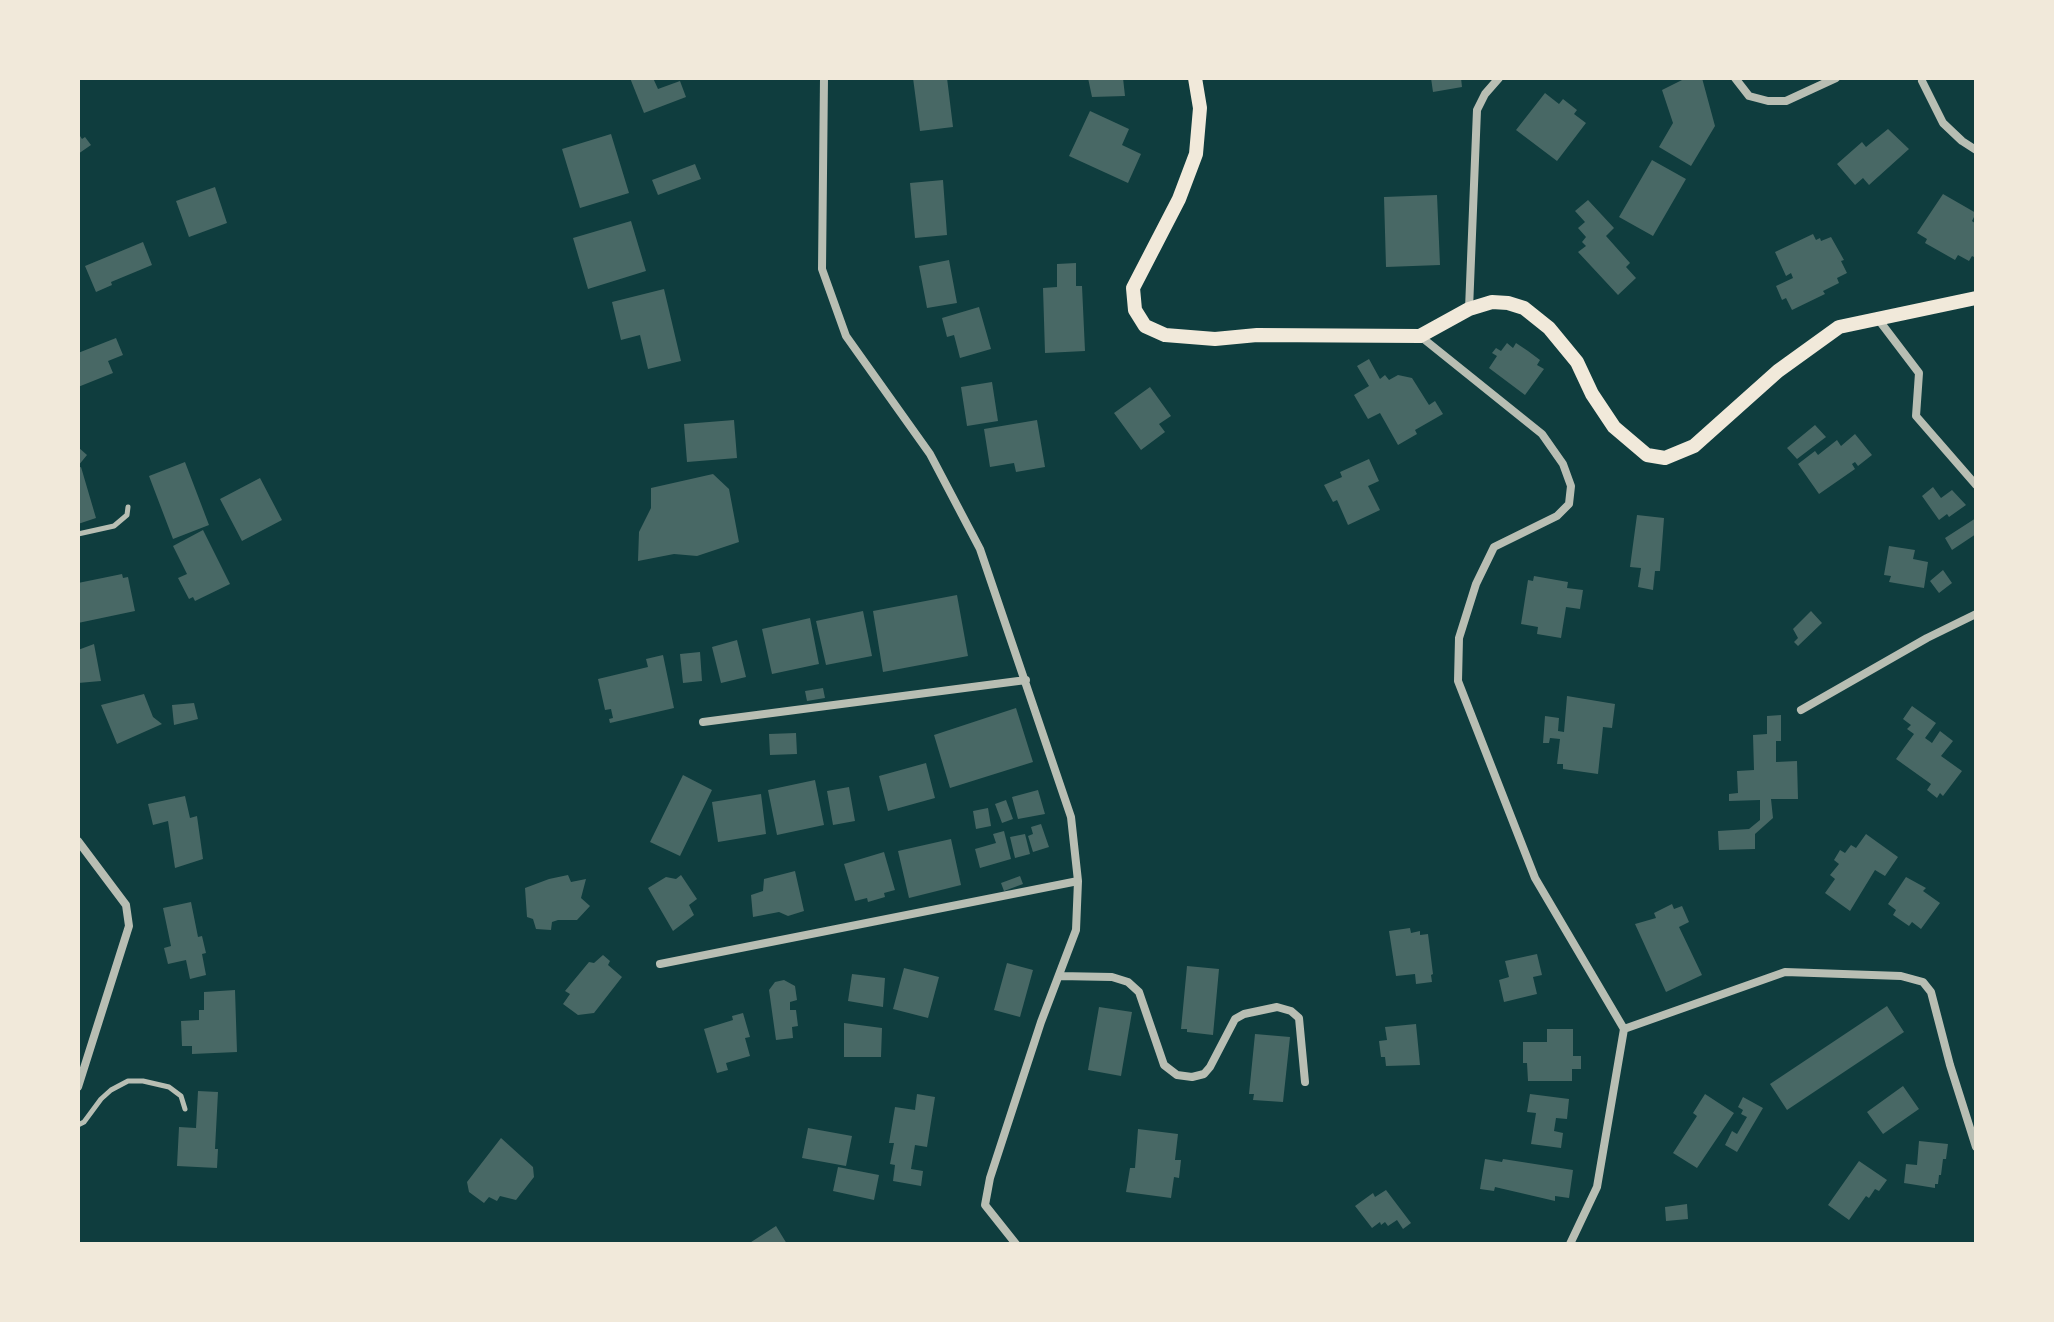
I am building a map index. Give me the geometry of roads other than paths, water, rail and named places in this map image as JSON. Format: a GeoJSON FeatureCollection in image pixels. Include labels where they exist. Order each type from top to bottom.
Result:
{"type":"FeatureCollection","features":[{"type":"Feature","properties":{"kind":"main road"},"geometry":{"type":"LineString","coordinates":[[1195,78],[1200,108],[1196,154],[1179,199],[1133,288],[1135,310],[1145,326],[1165,335],[1215,339],[1257,335],[1420,336],[1469,309],[1492,302],[1508,303],[1524,308],[1549,328],[1577,362],[1592,394],[1614,427],[1647,455],[1665,458],[1694,446],[1778,371],[1839,327],[1976,298]]}},
{"type":"Feature","properties":{"kind":"street"},"geometry":{"type":"LineString","coordinates":[[824,78],[822,269],[846,336],[930,454],[980,549],[1071,817],[1078,881],[1076,930],[1041,1022],[990,1178],[985,1205],[1016,1244]]}},
{"type":"Feature","properties":{"kind":"street"},"geometry":{"type":"LineString","coordinates":[[1469,309],[1477,110],[1485,94],[1499,78]]}},
{"type":"Feature","properties":{"kind":"street"},"geometry":{"type":"LineString","coordinates":[[1735,78],[1749,96],[1768,101],[1786,101],[1836,78]]}},
{"type":"Feature","properties":{"kind":"street"},"geometry":{"type":"LineString","coordinates":[[1921,79],[1943,123],[1976,150]]}},
{"type":"Feature","properties":{"kind":"street"},"geometry":{"type":"LineString","coordinates":[[1878,319],[1919,373],[1916,416],[1976,485]]}},
{"type":"Feature","properties":{"kind":"street"},"geometry":{"type":"LineString","coordinates":[[1420,336],[1542,434],[1563,464],[1571,486],[1569,504],[1557,516],[1494,547],[1476,584],[1459,638],[1458,681],[1535,878],[1624,1029],[1597,1187],[1570,1244]]}},
{"type":"Feature","properties":{"kind":"street"},"geometry":{"type":"LineString","coordinates":[[1801,710],[1927,638],[1976,614]]}},
{"type":"Feature","properties":{"kind":"street"},"geometry":{"type":"LineString","coordinates":[[703,722],[1026,680]]}},
{"type":"Feature","properties":{"kind":"street"},"geometry":{"type":"LineString","coordinates":[[78,841],[126,905],[129,926],[78,1087]]}},
{"type":"Feature","properties":{"kind":"street"},"geometry":{"type":"LineString","coordinates":[[660,964],[1078,881]]}},
{"type":"Feature","properties":{"kind":"street"},"geometry":{"type":"LineString","coordinates":[[1624,1029],[1785,972],[1901,976],[1923,982],[1931,992],[1950,1065],[1973,1127],[1976,1147]]}},
{"type":"Feature","properties":{"kind":"street"},"geometry":{"type":"LineString","coordinates":[[1059,976],[1112,977],[1128,982],[1139,992],[1164,1065],[1177,1075],[1192,1077],[1204,1074],[1235,1019],[1277,1007],[1291,1011],[1299,1018],[1305,1082]]}},
{"type":"Feature","properties":{"kind":"lane"},"geometry":{"type":"LineString","coordinates":[[78,534],[114,526],[123,521],[128,507]]}},
{"type":"Feature","properties":{"kind":"lane"},"geometry":{"type":"LineString","coordinates":[[78,1125],[88,1118],[101,1099],[128,1081],[155,1082],[169,1087],[181,1096],[185,1109]]}}]}
